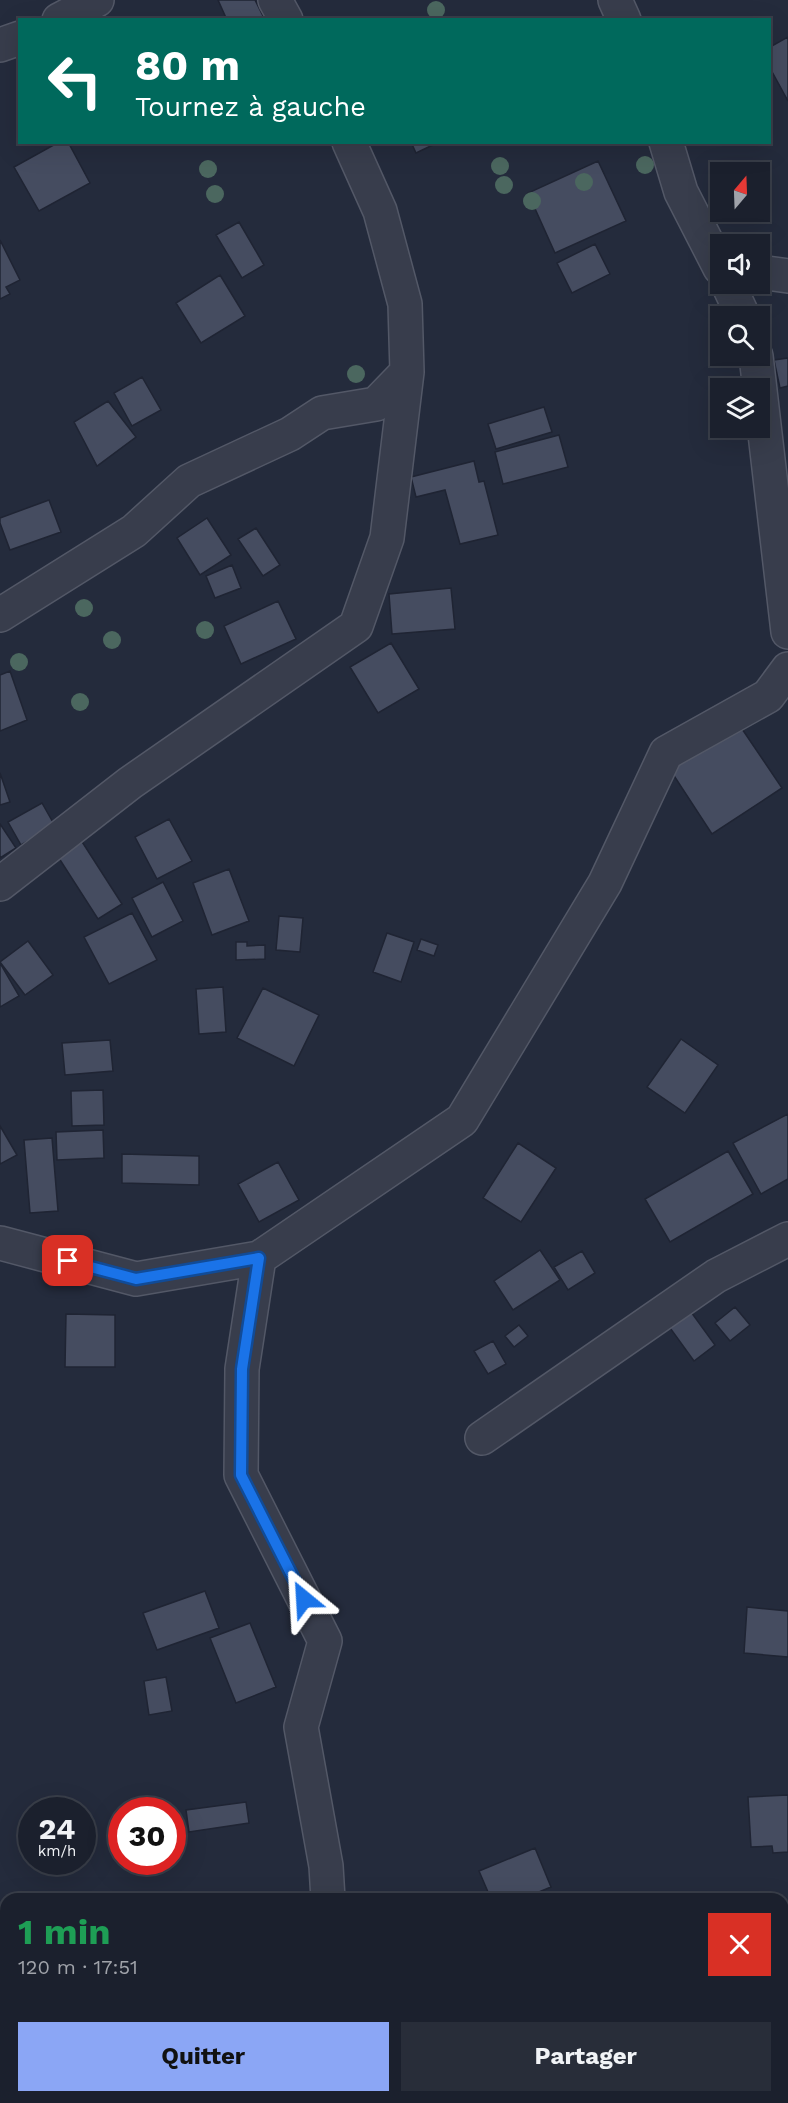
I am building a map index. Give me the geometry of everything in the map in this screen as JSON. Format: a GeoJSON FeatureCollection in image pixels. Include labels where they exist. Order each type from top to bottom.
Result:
{"type":"FeatureCollection","features":[{"type":"Feature","properties":{"kind":"street"},"geometry":{"type":"LineString","coordinates":[[63,18],[97,0]]}},
{"type":"Feature","properties":{"kind":"street"},"geometry":{"type":"LineString","coordinates":[[275,0],[285,18]]}},
{"type":"Feature","properties":{"kind":"street"},"geometry":{"type":"LineString","coordinates":[[615,0],[623,18]]}},
{"type":"Feature","properties":{"kind":"street"},"geometry":{"type":"LineString","coordinates":[[0,45],[18,39]]}},
{"type":"Feature","properties":{"kind":"street"},"geometry":{"type":"LineString","coordinates":[[0,884],[130,783],[356,626],[387,538],[407,372],[405,304],[380,211],[350,144]]}},
{"type":"Feature","properties":{"kind":"street"},"geometry":{"type":"LineString","coordinates":[[667,144],[681,192],[710,248]]}},
{"type":"Feature","properties":{"kind":"street"},"geometry":{"type":"LineString","coordinates":[[770,274],[788,276]]}},
{"type":"Feature","properties":{"kind":"street"},"geometry":{"type":"LineString","coordinates":[[757,366],[788,632]]}},
{"type":"Feature","properties":{"kind":"street"},"geometry":{"type":"LineString","coordinates":[[0,615],[134,531],[189,482],[291,434],[322,412],[376,404],[407,372]]}},
{"type":"Feature","properties":{"kind":"street"},"geometry":{"type":"LineString","coordinates":[[0,1243],[136,1279],[259,1258],[462,1120],[605,883],[666,753],[768,696],[788,669]]}},
{"type":"Feature","properties":{"kind":"street"},"geometry":{"type":"LineString","coordinates":[[482,1438],[716,1276],[788,1239]]}},
{"type":"Feature","properties":{"kind":"street"},"geometry":{"type":"LineString","coordinates":[[259,1258],[242,1369],[241,1475],[325,1641],[301,1727],[326,1866],[328,1893]]}},
{"type":"Feature","properties":{"kind":"building"},"geometry":{"type":"Polygon","coordinates":[[[218,0],[255,0],[263,16],[259,18],[226,18],[218,0]]]}},
{"type":"Feature","properties":{"kind":"building"},"geometry":{"type":"Polygon","coordinates":[[[788,37],[788,101],[771,70],[771,46],[788,37]]]}},
{"type":"Feature","properties":{"kind":"building"},"geometry":{"type":"Polygon","coordinates":[[[55,144],[69,144],[90,183],[39,211],[14,167],[55,144]]]}},
{"type":"Feature","properties":{"kind":"building"},"geometry":{"type":"Polygon","coordinates":[[[412,144],[435,144],[416,153],[412,144]]]}},
{"type":"Feature","properties":{"kind":"building"},"geometry":{"type":"Polygon","coordinates":[[[598,161],[626,221],[555,253],[528,193],[598,161]]]}},
{"type":"Feature","properties":{"kind":"building"},"geometry":{"type":"Polygon","coordinates":[[[239,222],[264,265],[242,278],[216,235],[239,222]]]}},
{"type":"Feature","properties":{"kind":"building"},"geometry":{"type":"Polygon","coordinates":[[[0,240],[20,280],[6,287],[10,294],[0,299],[0,240]]]}},
{"type":"Feature","properties":{"kind":"building"},"geometry":{"type":"Polygon","coordinates":[[[595,244],[610,274],[572,293],[557,263],[595,244]]]}},
{"type":"Feature","properties":{"kind":"building"},"geometry":{"type":"Polygon","coordinates":[[[220,275],[245,316],[201,343],[176,303],[220,275]]]}},
{"type":"Feature","properties":{"kind":"building"},"geometry":{"type":"Polygon","coordinates":[[[788,358],[788,386],[780,388],[774,360],[788,358]]]}},
{"type":"Feature","properties":{"kind":"building"},"geometry":{"type":"Polygon","coordinates":[[[142,377],[161,410],[132,426],[114,393],[142,377]]]}},
{"type":"Feature","properties":{"kind":"building"},"geometry":{"type":"Polygon","coordinates":[[[108,401],[136,437],[97,466],[74,422],[108,401]]]}},
{"type":"Feature","properties":{"kind":"building"},"geometry":{"type":"Polygon","coordinates":[[[544,407],[552,432],[496,449],[488,424],[544,407]]]}},
{"type":"Feature","properties":{"kind":"building"},"geometry":{"type":"Polygon","coordinates":[[[559,435],[568,467],[503,484],[495,452],[559,435]]]}},
{"type":"Feature","properties":{"kind":"building"},"geometry":{"type":"Polygon","coordinates":[[[474,461],[479,482],[484,481],[498,535],[460,544],[445,490],[416,497],[411,477],[474,461]]]}},
{"type":"Feature","properties":{"kind":"building"},"geometry":{"type":"Polygon","coordinates":[[[49,500],[61,532],[10,550],[0,518],[49,500]]]}},
{"type":"Feature","properties":{"kind":"building"},"geometry":{"type":"Polygon","coordinates":[[[207,518],[231,555],[200,575],[177,538],[207,518]]]}},
{"type":"Feature","properties":{"kind":"building"},"geometry":{"type":"Polygon","coordinates":[[[256,528],[280,565],[263,576],[238,539],[256,528]]]}},
{"type":"Feature","properties":{"kind":"building"},"geometry":{"type":"Polygon","coordinates":[[[232,565],[241,588],[215,598],[206,576],[232,565]]]}},
{"type":"Feature","properties":{"kind":"building"},"geometry":{"type":"Polygon","coordinates":[[[451,588],[455,629],[392,634],[389,594],[451,588]]]}},
{"type":"Feature","properties":{"kind":"building"},"geometry":{"type":"Polygon","coordinates":[[[278,601],[296,639],[241,664],[224,626],[278,601]]]}},
{"type":"Feature","properties":{"kind":"building"},"geometry":{"type":"Polygon","coordinates":[[[391,643],[419,689],[378,713],[350,667],[391,643]]]}},
{"type":"Feature","properties":{"kind":"building"},"geometry":{"type":"Polygon","coordinates":[[[10,671],[27,720],[0,731],[0,675],[10,671]]]}},
{"type":"Feature","properties":{"kind":"building"},"geometry":{"type":"Polygon","coordinates":[[[736,720],[782,788],[712,834],[667,765],[736,720]]]}},
{"type":"Feature","properties":{"kind":"building"},"geometry":{"type":"Polygon","coordinates":[[[0,773],[10,802],[0,805],[0,773]]]}},
{"type":"Feature","properties":{"kind":"building"},"geometry":{"type":"Polygon","coordinates":[[[42,803],[55,826],[21,845],[8,822],[42,803]]]}},
{"type":"Feature","properties":{"kind":"building"},"geometry":{"type":"Polygon","coordinates":[[[169,819],[192,861],[157,879],[135,837],[169,819]]]}},
{"type":"Feature","properties":{"kind":"building"},"geometry":{"type":"Polygon","coordinates":[[[0,824],[16,848],[0,858],[0,824]]]}},
{"type":"Feature","properties":{"kind":"building"},"geometry":{"type":"Polygon","coordinates":[[[79,837],[122,904],[98,919],[55,852],[79,837]]]}},
{"type":"Feature","properties":{"kind":"building"},"geometry":{"type":"Polygon","coordinates":[[[229,869],[249,921],[212,935],[193,883],[229,869]]]}},
{"type":"Feature","properties":{"kind":"building"},"geometry":{"type":"Polygon","coordinates":[[[163,882],[183,921],[152,937],[132,898],[163,882]]]}},
{"type":"Feature","properties":{"kind":"building"},"geometry":{"type":"Polygon","coordinates":[[[132,913],[157,960],[109,984],[84,937],[132,913]]]}},
{"type":"Feature","properties":{"kind":"building"},"geometry":{"type":"Polygon","coordinates":[[[279,916],[303,918],[300,952],[276,950],[279,916]]]}},
{"type":"Feature","properties":{"kind":"building"},"geometry":{"type":"Polygon","coordinates":[[[387,933],[414,942],[401,982],[373,972],[387,933]]]}},
{"type":"Feature","properties":{"kind":"building"},"geometry":{"type":"Polygon","coordinates":[[[421,939],[438,945],[434,956],[417,950],[421,939]]]}},
{"type":"Feature","properties":{"kind":"building"},"geometry":{"type":"Polygon","coordinates":[[[28,941],[53,975],[25,995],[0,962],[28,941]]]}},
{"type":"Feature","properties":{"kind":"building"},"geometry":{"type":"Polygon","coordinates":[[[236,942],[247,942],[247,946],[265,945],[265,959],[236,960],[236,942]]]}},
{"type":"Feature","properties":{"kind":"building"},"geometry":{"type":"Polygon","coordinates":[[[0,963],[19,996],[0,1007],[0,963]]]}},
{"type":"Feature","properties":{"kind":"building"},"geometry":{"type":"Polygon","coordinates":[[[223,987],[226,1032],[199,1034],[196,989],[223,987]]]}},
{"type":"Feature","properties":{"kind":"building"},"geometry":{"type":"Polygon","coordinates":[[[263,988],[319,1015],[294,1066],[237,1038],[263,988]]]}},
{"type":"Feature","properties":{"kind":"building"},"geometry":{"type":"Polygon","coordinates":[[[681,1039],[718,1065],[685,1113],[647,1087],[681,1039]]]}},
{"type":"Feature","properties":{"kind":"building"},"geometry":{"type":"Polygon","coordinates":[[[110,1040],[113,1071],[65,1075],[62,1043],[110,1040]]]}},
{"type":"Feature","properties":{"kind":"building"},"geometry":{"type":"Polygon","coordinates":[[[103,1090],[104,1125],[72,1126],[71,1091],[103,1090]]]}},
{"type":"Feature","properties":{"kind":"building"},"geometry":{"type":"Polygon","coordinates":[[[788,1114],[788,1179],[761,1194],[733,1143],[788,1114]]]}},
{"type":"Feature","properties":{"kind":"building"},"geometry":{"type":"Polygon","coordinates":[[[0,1126],[17,1155],[0,1164],[0,1126]]]}},
{"type":"Feature","properties":{"kind":"building"},"geometry":{"type":"Polygon","coordinates":[[[103,1130],[104,1158],[57,1160],[56,1132],[103,1130]]]}},
{"type":"Feature","properties":{"kind":"building"},"geometry":{"type":"Polygon","coordinates":[[[52,1138],[58,1211],[30,1213],[24,1140],[52,1138]]]}},
{"type":"Feature","properties":{"kind":"building"},"geometry":{"type":"Polygon","coordinates":[[[518,1143],[556,1168],[521,1222],[483,1198],[518,1143]]]}},
{"type":"Feature","properties":{"kind":"building"},"geometry":{"type":"Polygon","coordinates":[[[728,1151],[753,1194],[670,1242],[645,1199],[728,1151]]]}},
{"type":"Feature","properties":{"kind":"building"},"geometry":{"type":"Polygon","coordinates":[[[122,1154],[199,1156],[199,1185],[122,1183],[122,1154]]]}},
{"type":"Feature","properties":{"kind":"building"},"geometry":{"type":"Polygon","coordinates":[[[278,1162],[299,1200],[259,1222],[238,1184],[278,1162]]]}},
{"type":"Feature","properties":{"kind":"building"},"geometry":{"type":"Polygon","coordinates":[[[540,1250],[560,1280],[513,1310],[494,1281],[540,1250]]]}},
{"type":"Feature","properties":{"kind":"building"},"geometry":{"type":"Polygon","coordinates":[[[582,1251],[595,1273],[568,1290],[554,1267],[582,1251]]]}},
{"type":"Feature","properties":{"kind":"building"},"geometry":{"type":"Polygon","coordinates":[[[686,1305],[715,1345],[694,1361],[665,1321],[686,1305]]]}},
{"type":"Feature","properties":{"kind":"building"},"geometry":{"type":"Polygon","coordinates":[[[735,1307],[750,1325],[730,1341],[715,1323],[735,1307]]]}},
{"type":"Feature","properties":{"kind":"building"},"geometry":{"type":"Polygon","coordinates":[[[66,1314],[115,1315],[115,1367],[65,1367],[66,1314]]]}},
{"type":"Feature","properties":{"kind":"building"},"geometry":{"type":"Polygon","coordinates":[[[519,1325],[528,1336],[514,1347],[505,1336],[519,1325]]]}},
{"type":"Feature","properties":{"kind":"building"},"geometry":{"type":"Polygon","coordinates":[[[493,1341],[506,1364],[488,1374],[474,1351],[493,1341]]]}},
{"type":"Feature","properties":{"kind":"building"},"geometry":{"type":"Polygon","coordinates":[[[205,1591],[219,1628],[157,1650],[143,1613],[205,1591]]]}},
{"type":"Feature","properties":{"kind":"building"},"geometry":{"type":"Polygon","coordinates":[[[747,1607],[788,1611],[788,1657],[744,1653],[747,1607]]]}},
{"type":"Feature","properties":{"kind":"building"},"geometry":{"type":"Polygon","coordinates":[[[250,1623],[276,1687],[236,1703],[210,1638],[250,1623]]]}},
{"type":"Feature","properties":{"kind":"building"},"geometry":{"type":"Polygon","coordinates":[[[166,1677],[172,1711],[149,1715],[144,1681],[166,1677]]]}},
{"type":"Feature","properties":{"kind":"building"},"geometry":{"type":"Polygon","coordinates":[[[788,1795],[788,1852],[773,1853],[772,1846],[751,1847],[748,1797],[788,1795]]]}},
{"type":"Feature","properties":{"kind":"building"},"geometry":{"type":"Polygon","coordinates":[[[246,1802],[249,1823],[189,1832],[186,1810],[246,1802]]]}},
{"type":"Feature","properties":{"kind":"building"},"geometry":{"type":"Polygon","coordinates":[[[535,1848],[551,1887],[536,1893],[488,1893],[479,1871],[535,1848]]]}},
{"type":"Feature","properties":{"kind":"route"},"geometry":{"type":"LineString","coordinates":[[68,1261],[136,1279],[259,1258],[242,1369],[241,1475],[304,1599]]}}]}
